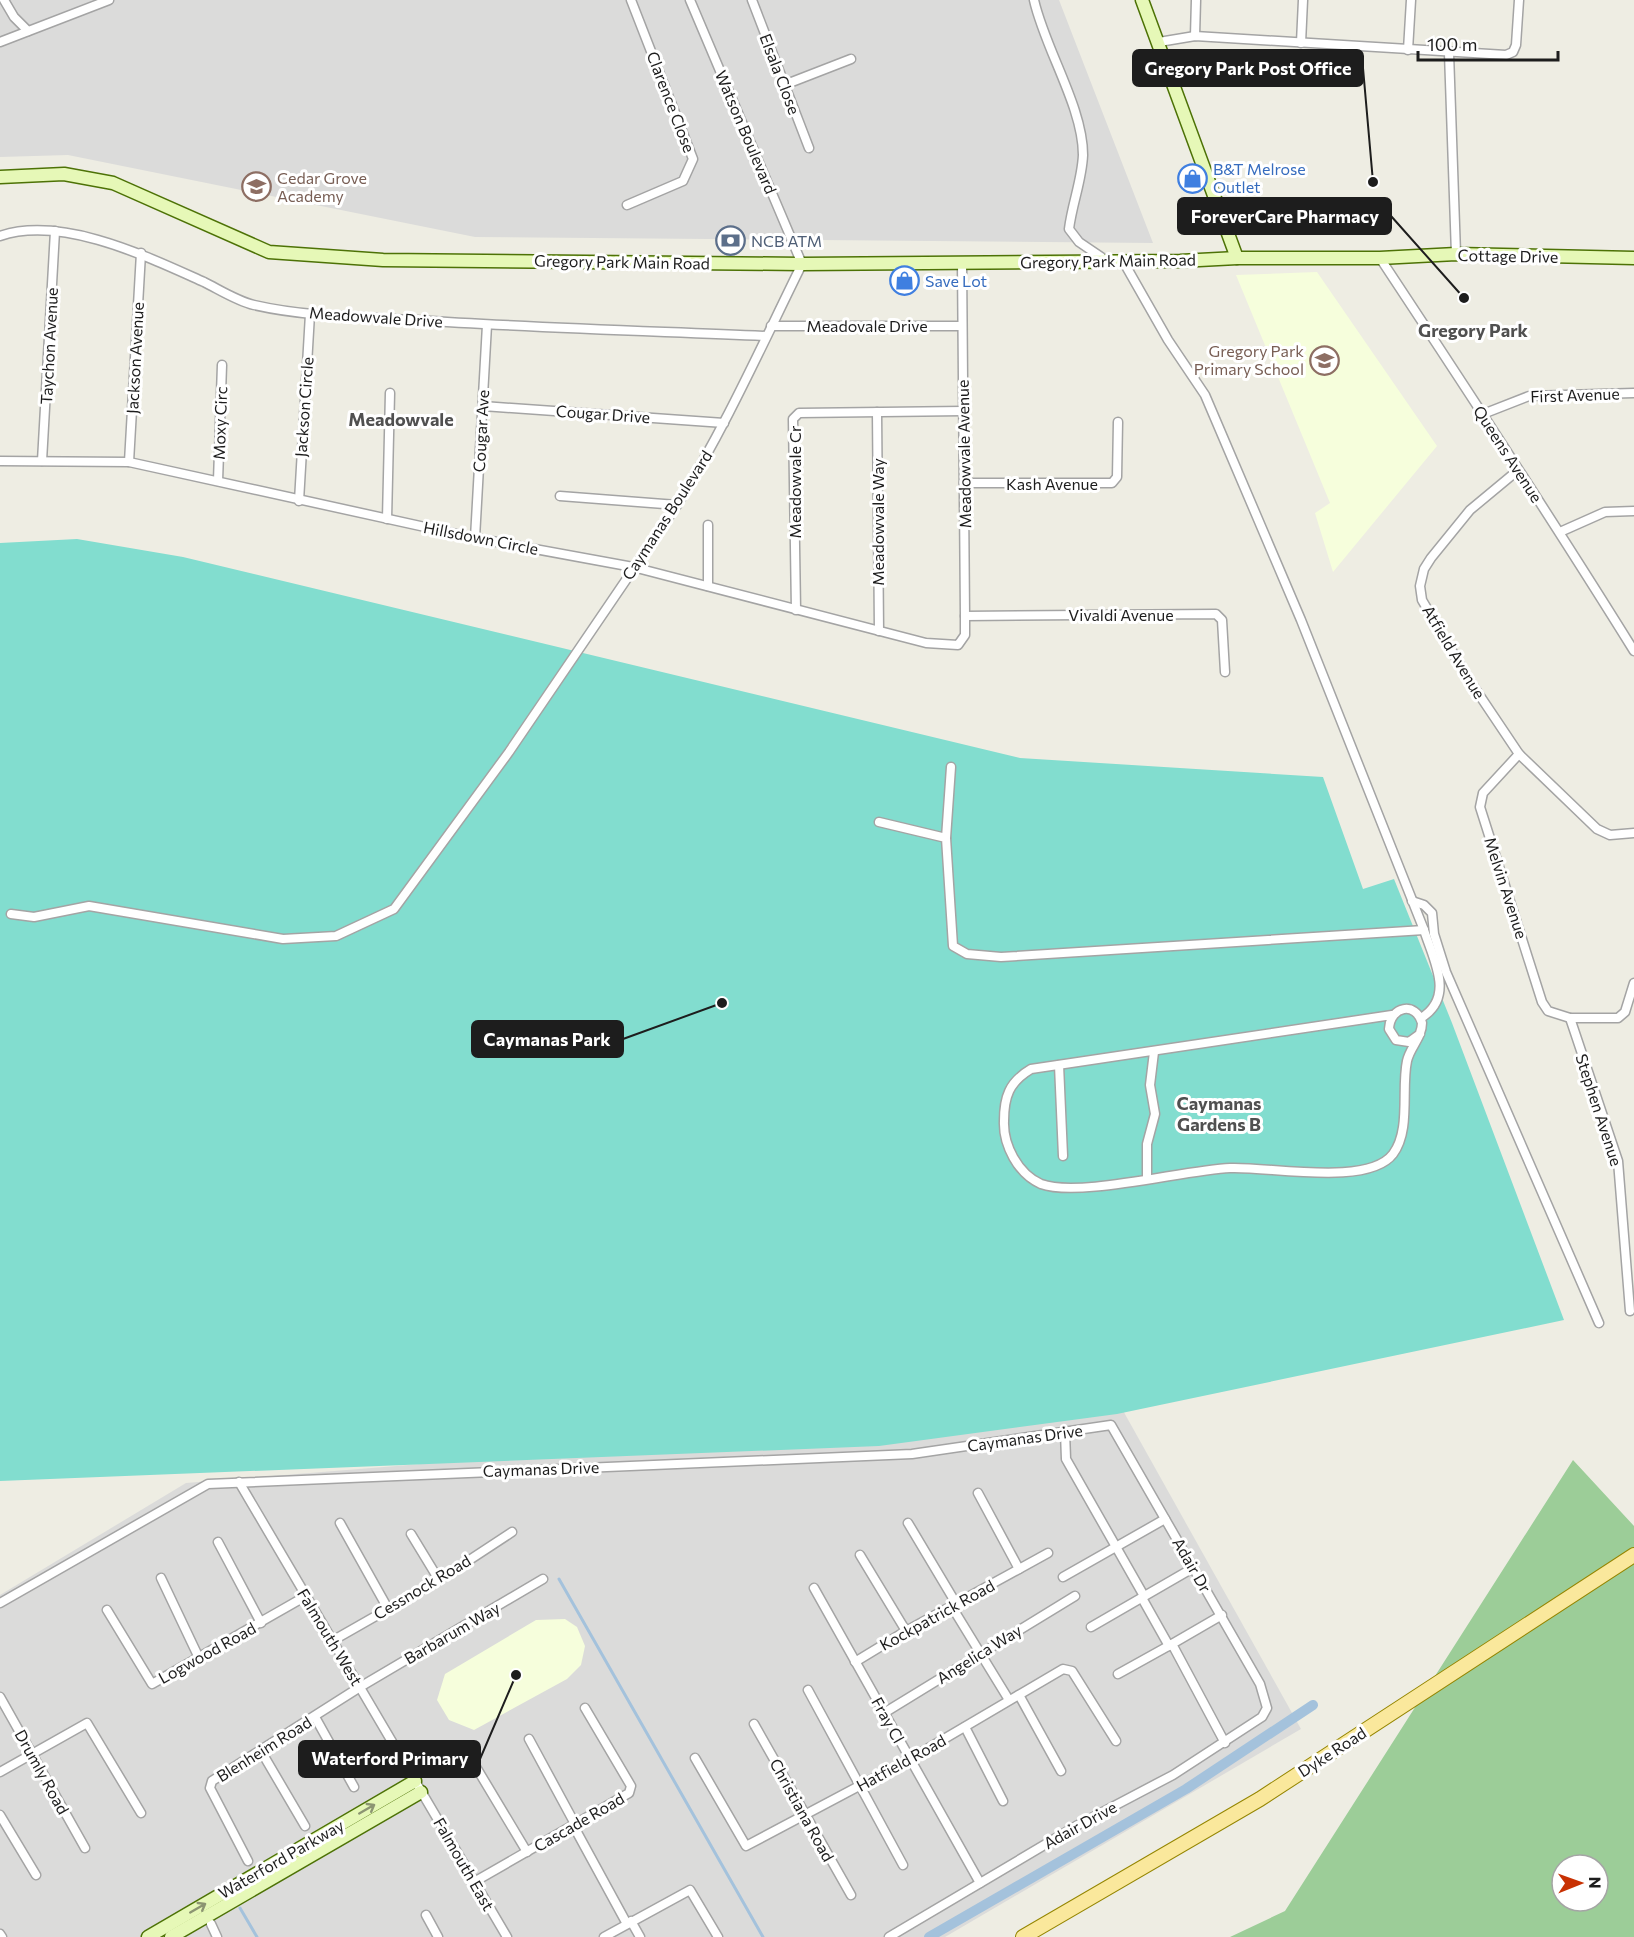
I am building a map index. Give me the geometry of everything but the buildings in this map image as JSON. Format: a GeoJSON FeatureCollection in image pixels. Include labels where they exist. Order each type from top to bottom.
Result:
{"type":"FeatureCollection","features":[{"type":"Feature","properties":{"kind":"main road","name":"Dyke Road"},"geometry":{"type":"LineString","coordinates":[[1023,1937],[1260,1798],[1634,1555]]}},
{"type":"Feature","properties":{"kind":"street"},"geometry":{"type":"LineString","coordinates":[[2,0],[28,31]]}},
{"type":"Feature","properties":{"kind":"street"},"geometry":{"type":"LineString","coordinates":[[0,42],[108,0]]}},
{"type":"Feature","properties":{"kind":"street","name":"Clarence Close"},"geometry":{"type":"LineString","coordinates":[[627,205],[682,181],[693,159],[631,0]]}},
{"type":"Feature","properties":{"kind":"street","name":"Watson Boulevard"},"geometry":{"type":"LineString","coordinates":[[690,0],[802,264]]}},
{"type":"Feature","properties":{"kind":"street","name":"Elsala Close"},"geometry":{"type":"LineString","coordinates":[[754,0],[809,148]]}},
{"type":"Feature","properties":{"kind":"street"},"geometry":{"type":"LineString","coordinates":[[1034,0],[1040,25],[1076,114],[1083,154],[1070,229],[1079,242],[1108,261]]}},
{"type":"Feature","properties":{"kind":"street"},"geometry":{"type":"LineString","coordinates":[[1142,0],[1238,258]]}},
{"type":"Feature","properties":{"kind":"street"},"geometry":{"type":"LineString","coordinates":[[1195,36],[1197,0]]}},
{"type":"Feature","properties":{"kind":"street"},"geometry":{"type":"LineString","coordinates":[[1301,43],[1303,0]]}},
{"type":"Feature","properties":{"kind":"street"},"geometry":{"type":"LineString","coordinates":[[1408,50],[1411,0]]}},
{"type":"Feature","properties":{"kind":"street"},"geometry":{"type":"LineString","coordinates":[[1159,42],[1195,36],[1506,55],[1513,52],[1516,45],[1519,0]]}},
{"type":"Feature","properties":{"kind":"street"},"geometry":{"type":"LineString","coordinates":[[1449,53],[1456,254]]}},
{"type":"Feature","properties":{"kind":"street"},"geometry":{"type":"LineString","coordinates":[[784,85],[851,59]]}},
{"type":"Feature","properties":{"kind":"street","name":"Gregory Park Main Road"},"geometry":{"type":"LineString","coordinates":[[0,177],[64,174],[113,183],[269,252],[383,260],[802,264],[1238,258]]}},
{"type":"Feature","properties":{"kind":"street","name":"Meadowvale Drive"},"geometry":{"type":"LineString","coordinates":[[0,236],[55,231],[96,238],[141,253],[252,304],[310,314],[487,325],[766,336]]}},
{"type":"Feature","properties":{"kind":"street","name":"Taychon Avenue"},"geometry":{"type":"LineString","coordinates":[[42,461],[55,231]]}},
{"type":"Feature","properties":{"kind":"street","name":"Jackson Avenue"},"geometry":{"type":"LineString","coordinates":[[129,462],[141,253]]}},
{"type":"Feature","properties":{"kind":"street","name":"Cottage Drive"},"geometry":{"type":"LineString","coordinates":[[1238,258],[1380,258],[1456,254],[1634,258]]}},
{"type":"Feature","properties":{"kind":"street","name":"Queens Avenue"},"geometry":{"type":"LineString","coordinates":[[1380,258],[1483,414],[1517,471],[1560,532],[1634,651]]}},
{"type":"Feature","properties":{"kind":"street"},"geometry":{"type":"LineString","coordinates":[[1123,261],[1168,340],[1205,395],[1301,620],[1424,930],[1441,980],[1441,995],[1432,1011],[1421,1018]]}},
{"type":"Feature","properties":{"kind":"street","name":"Meadowvale Avenue"},"geometry":{"type":"LineString","coordinates":[[958,645],[965,635],[962,262]]}},
{"type":"Feature","properties":{"kind":"street","name":"Caymanas Boulevard"},"geometry":{"type":"LineString","coordinates":[[11,914],[34,917],[89,906],[284,939],[336,936],[394,909],[509,752],[633,567],[678,505],[724,423],[802,264]]}},
{"type":"Feature","properties":{"kind":"street","name":"Jackson Circle"},"geometry":{"type":"LineString","coordinates":[[299,501],[310,314]]}},
{"type":"Feature","properties":{"kind":"street","name":"Cougar Ave"},"geometry":{"type":"LineString","coordinates":[[475,538],[487,325]]}},
{"type":"Feature","properties":{"kind":"street","name":"Meadovale Drive"},"geometry":{"type":"LineString","coordinates":[[771,326],[962,326]]}},
{"type":"Feature","properties":{"kind":"street","name":"Moxy Circ"},"geometry":{"type":"LineString","coordinates":[[218,481],[222,365]]}},
{"type":"Feature","properties":{"kind":"street"},"geometry":{"type":"LineString","coordinates":[[387,519],[390,393]]}},
{"type":"Feature","properties":{"kind":"street","name":"First Avenue"},"geometry":{"type":"LineString","coordinates":[[1483,414],[1529,396],[1634,393]]}},
{"type":"Feature","properties":{"kind":"street","name":"Cougar Drive"},"geometry":{"type":"LineString","coordinates":[[483,406],[724,423]]}},
{"type":"Feature","properties":{"kind":"street","name":"Meadowvale Cr"},"geometry":{"type":"LineString","coordinates":[[796,610],[793,419],[799,412],[964,411]]}},
{"type":"Feature","properties":{"kind":"street","name":"Meadowvale Way"},"geometry":{"type":"LineString","coordinates":[[878,412],[879,631]]}},
{"type":"Feature","properties":{"kind":"street","name":"Kash Avenue"},"geometry":{"type":"LineString","coordinates":[[964,483],[1112,483],[1118,477],[1118,422]]}},
{"type":"Feature","properties":{"kind":"street","name":"Hillsdown Circle"},"geometry":{"type":"LineString","coordinates":[[0,461],[129,462],[475,538],[633,567],[926,643],[958,645]]}},
{"type":"Feature","properties":{"kind":"street","name":"Atfield Avenue"},"geometry":{"type":"LineString","coordinates":[[1517,471],[1470,510],[1424,569],[1420,586],[1422,600],[1468,678],[1519,754],[1597,829],[1610,835],[1634,833]]}},
{"type":"Feature","properties":{"kind":"street"},"geometry":{"type":"LineString","coordinates":[[560,496],[678,505]]}},
{"type":"Feature","properties":{"kind":"street"},"geometry":{"type":"LineString","coordinates":[[1560,532],[1605,513],[1634,511]]}},
{"type":"Feature","properties":{"kind":"street"},"geometry":{"type":"LineString","coordinates":[[708,525],[708,586]]}},
{"type":"Feature","properties":{"kind":"street","name":"Vivaldi Avenue"},"geometry":{"type":"LineString","coordinates":[[965,616],[1216,614],[1222,620],[1225,672]]}},
{"type":"Feature","properties":{"kind":"street","name":"Melvin Avenue"},"geometry":{"type":"LineString","coordinates":[[1519,754],[1483,793],[1480,807],[1542,1002],[1548,1011],[1570,1018]]}},
{"type":"Feature","properties":{"kind":"street"},"geometry":{"type":"LineString","coordinates":[[951,767],[946,838],[953,946],[967,954],[1001,957],[1424,930]]}},
{"type":"Feature","properties":{"kind":"street"},"geometry":{"type":"LineString","coordinates":[[879,822],[946,838]]}},
{"type":"Feature","properties":{"kind":"street"},"geometry":{"type":"LineString","coordinates":[[1412,902],[1424,905],[1432,913],[1434,934],[1446,972],[1599,1323]]}},
{"type":"Feature","properties":{"kind":"street"},"geometry":{"type":"LineString","coordinates":[[1570,1018],[1618,1018],[1625,1012],[1634,983]]}},
{"type":"Feature","properties":{"kind":"street"},"geometry":{"type":"LineString","coordinates":[[1404,1008],[1411,1009],[1421,1018],[1420,1034],[1407,1058],[1400,1140],[1392,1155],[1377,1165],[1353,1172],[1317,1173],[1230,1168],[1063,1188],[1040,1183],[1015,1164],[1003,1128],[1004,1109],[1010,1086],[1017,1077],[1031,1069],[1392,1015],[1404,1008]]}},
{"type":"Feature","properties":{"kind":"street"},"geometry":{"type":"LineString","coordinates":[[1392,1015],[1389,1029],[1396,1040],[1409,1042],[1420,1034]]}},
{"type":"Feature","properties":{"kind":"street","name":"Stephen Avenue"},"geometry":{"type":"LineString","coordinates":[[1570,1018],[1618,1161],[1630,1311]]}},
{"type":"Feature","properties":{"kind":"street"},"geometry":{"type":"LineString","coordinates":[[1147,1178],[1147,1144],[1155,1114],[1150,1085],[1154,1052]]}},
{"type":"Feature","properties":{"kind":"street"},"geometry":{"type":"LineString","coordinates":[[1059,1065],[1063,1156]]}},
{"type":"Feature","properties":{"kind":"street","name":"Caymanas Drive"},"geometry":{"type":"LineString","coordinates":[[0,1603],[208,1484],[900,1455],[1111,1425]]}},
{"type":"Feature","properties":{"kind":"street","name":"Adair Dr"},"geometry":{"type":"LineString","coordinates":[[1111,1425],[1222,1615],[1260,1684],[1267,1708]]}},
{"type":"Feature","properties":{"kind":"street"},"geometry":{"type":"LineString","coordinates":[[1065,1432],[1066,1460],[1225,1743]]}},
{"type":"Feature","properties":{"kind":"street","name":"Falmouth West"},"geometry":{"type":"LineString","coordinates":[[239,1482],[421,1792]]}},
{"type":"Feature","properties":{"kind":"street"},"geometry":{"type":"LineString","coordinates":[[978,1493],[1019,1569]]}},
{"type":"Feature","properties":{"kind":"street"},"geometry":{"type":"LineString","coordinates":[[1063,1577],[1165,1519]]}},
{"type":"Feature","properties":{"kind":"street"},"geometry":{"type":"LineString","coordinates":[[908,1522],[979,1654],[1009,1701]]}},
{"type":"Feature","properties":{"kind":"street"},"geometry":{"type":"LineString","coordinates":[[340,1523],[387,1607]]}},
{"type":"Feature","properties":{"kind":"street","name":"Cessnock Road"},"geometry":{"type":"LineString","coordinates":[[332,1641],[387,1607],[439,1580],[512,1532]]}},
{"type":"Feature","properties":{"kind":"street"},"geometry":{"type":"LineString","coordinates":[[411,1534],[439,1580]]}},
{"type":"Feature","properties":{"kind":"street"},"geometry":{"type":"LineString","coordinates":[[218,1542],[261,1623]]}},
{"type":"Feature","properties":{"kind":"street","name":"Kockpatrick Road"},"geometry":{"type":"LineString","coordinates":[[855,1662],[906,1630],[1048,1553]]}},
{"type":"Feature","properties":{"kind":"street"},"geometry":{"type":"LineString","coordinates":[[860,1555],[906,1630]]}},
{"type":"Feature","properties":{"kind":"street"},"geometry":{"type":"LineString","coordinates":[[1091,1627],[1193,1568]]}},
{"type":"Feature","properties":{"kind":"street"},"geometry":{"type":"LineString","coordinates":[[161,1578],[199,1658]]}},
{"type":"Feature","properties":{"kind":"street","name":"Barbarum Way"},"geometry":{"type":"LineString","coordinates":[[360,1687],[543,1579]]}},
{"type":"Feature","properties":{"kind":"street","name":"Fray Cl"},"geometry":{"type":"LineString","coordinates":[[814,1588],[980,1883]]}},
{"type":"Feature","properties":{"kind":"street","name":"Logwood Road"},"geometry":{"type":"LineString","coordinates":[[107,1610],[149,1683],[155,1683],[306,1596]]}},
{"type":"Feature","properties":{"kind":"street","name":"Angelica Way"},"geometry":{"type":"LineString","coordinates":[[884,1713],[1075,1596]]}},
{"type":"Feature","properties":{"kind":"street"},"geometry":{"type":"LineString","coordinates":[[1118,1674],[1222,1615]]}},
{"type":"Feature","properties":{"kind":"street","name":"Hatfield Road"},"geometry":{"type":"LineString","coordinates":[[695,1758],[746,1846],[910,1759],[1063,1670],[1072,1671],[1116,1741]]}},
{"type":"Feature","properties":{"kind":"street","name":"Blenheim Road"},"geometry":{"type":"LineString","coordinates":[[248,1861],[210,1784],[360,1687]]}},
{"type":"Feature","properties":{"kind":"street"},"geometry":{"type":"LineString","coordinates":[[808,1690],[903,1865]]}},
{"type":"Feature","properties":{"kind":"street"},"geometry":{"type":"LineString","coordinates":[[1019,1695],[1061,1771]]}},
{"type":"Feature","properties":{"kind":"street","name":"Drumly Road"},"geometry":{"type":"LineString","coordinates":[[0,1697],[85,1848]]}},
{"type":"Feature","properties":{"kind":"street","name":"Cascade Road"},"geometry":{"type":"LineString","coordinates":[[474,1882],[629,1793],[631,1789],[585,1708]]}},
{"type":"Feature","properties":{"kind":"street","name":"Adair Drive"},"geometry":{"type":"LineString","coordinates":[[889,1937],[1225,1743],[1262,1717],[1267,1708]]}},
{"type":"Feature","properties":{"kind":"street"},"geometry":{"type":"LineString","coordinates":[[315,1717],[354,1787]]}},
{"type":"Feature","properties":{"kind":"street"},"geometry":{"type":"LineString","coordinates":[[0,1772],[87,1723],[141,1813]]}},
{"type":"Feature","properties":{"kind":"street","name":"Christiana Road"},"geometry":{"type":"LineString","coordinates":[[754,1724],[851,1895]]}},
{"type":"Feature","properties":{"kind":"street"},"geometry":{"type":"LineString","coordinates":[[965,1727],[1003,1801]]}},
{"type":"Feature","properties":{"kind":"street"},"geometry":{"type":"LineString","coordinates":[[529,1739],[574,1825],[629,1923],[640,1937]]}},
{"type":"Feature","properties":{"kind":"street"},"geometry":{"type":"LineString","coordinates":[[261,1751],[305,1826]]}},
{"type":"Feature","properties":{"kind":"street"},"geometry":{"type":"LineString","coordinates":[[476,1767],[527,1852]]}},
{"type":"Feature","properties":{"kind":"street","name":"Waterford Parkway"},"geometry":{"type":"LineString","coordinates":[[148,1937],[415,1781]]}},
{"type":"Feature","properties":{"kind":"street","name":"Waterford Parkway"},"geometry":{"type":"LineString","coordinates":[[171,1937],[421,1792]]}},
{"type":"Feature","properties":{"kind":"street","name":"Falmouth East"},"geometry":{"type":"LineString","coordinates":[[421,1792],[507,1937]]}},
{"type":"Feature","properties":{"kind":"street"},"geometry":{"type":"LineString","coordinates":[[0,1815],[36,1875]]}},
{"type":"Feature","properties":{"kind":"street"},"geometry":{"type":"LineString","coordinates":[[604,1937],[690,1890],[717,1937]]}},
{"type":"Feature","properties":{"kind":"street"},"geometry":{"type":"LineString","coordinates":[[426,1915],[438,1937]]}},
{"type":"Feature","properties":{"kind":"street"},"geometry":{"type":"LineString","coordinates":[[211,1924],[217,1937]]}},
{"type":"Feature","properties":{"kind":"shaded area"},"geometry":{"type":"Polygon","coordinates":[[[0,0],[1059,0],[1153,243],[475,237],[68,155],[0,157],[0,0]]]}},
{"type":"Feature","properties":{"kind":"shaded area","name":"Gregory Park Primary School"},"geometry":{"type":"Polygon","coordinates":[[[1317,272],[1437,446],[1333,572],[1315,513],[1330,503],[1236,275],[1317,272]]]}},
{"type":"Feature","properties":{"kind":"shaded area"},"geometry":{"type":"Polygon","coordinates":[[[77,539],[183,557],[1020,758],[1323,777],[1363,889],[1394,879],[1452,1023],[1564,1320],[1117,1414],[879,1446],[0,1481],[0,543],[77,539]]]}},
{"type":"Feature","properties":{"kind":"shaded area"},"geometry":{"type":"Polygon","coordinates":[[[1121,1407],[1301,1729],[945,1937],[0,1937],[0,1595],[186,1483],[1121,1407]]]}},
{"type":"Feature","properties":{"kind":"shaded area"},"geometry":{"type":"Polygon","coordinates":[[[565,1619],[577,1627],[585,1646],[581,1665],[567,1679],[474,1730],[449,1720],[437,1700],[445,1674],[536,1620],[565,1619]]]}},
{"type":"Feature","properties":{"kind":"green space"},"geometry":{"type":"Polygon","coordinates":[[[1573,1460],[1634,1526],[1634,1937],[1230,1937],[1285,1911],[1573,1460]]]}},
{"type":"Feature","properties":{"kind":"waterway"},"geometry":{"type":"LineString","coordinates":[[559,1579],[763,1937]]}},
{"type":"Feature","properties":{"kind":"waterway"},"geometry":{"type":"LineString","coordinates":[[929,1937],[1186,1789],[1313,1705]]}},
{"type":"Feature","properties":{"kind":"waterway"},"geometry":{"type":"LineString","coordinates":[[240,1908],[257,1937]]}},
{"type":"Feature","properties":{"kind":"place","name":"B&T Melrose Outlet"},"geometry":{"type":"Point","coordinates":[1192,178]}},
{"type":"Feature","properties":{"kind":"place","name":"Gregory Park Post Office"},"geometry":{"type":"Point","coordinates":[1373,182]}},
{"type":"Feature","properties":{"kind":"place","name":"Cedar Grove Academy"},"geometry":{"type":"Point","coordinates":[256,187]}},
{"type":"Feature","properties":{"kind":"place","name":"NCB ATM"},"geometry":{"type":"Point","coordinates":[730,241]}},
{"type":"Feature","properties":{"kind":"place","name":"Save Lot"},"geometry":{"type":"Point","coordinates":[904,281]}},
{"type":"Feature","properties":{"kind":"place","name":"ForeverCare Pharmacy"},"geometry":{"type":"Point","coordinates":[1464,298]}},
{"type":"Feature","properties":{"kind":"place","name":"Gregory Park Primary School"},"geometry":{"type":"Point","coordinates":[1325,360]}},
{"type":"Feature","properties":{"kind":"place","name":"Caymanas Park"},"geometry":{"type":"Point","coordinates":[722,1003]}},
{"type":"Feature","properties":{"kind":"place","name":"Waterford Primary"},"geometry":{"type":"Point","coordinates":[516,1675]}},
{"type":"Feature","properties":{"kind":"district","name":"Gregory Park"},"geometry":{"type":"Point","coordinates":[1473,331]}},
{"type":"Feature","properties":{"kind":"district","name":"Meadowvale"},"geometry":{"type":"Point","coordinates":[401,420]}},
{"type":"Feature","properties":{"kind":"district","name":"Caymanas Gardens B"},"geometry":{"type":"Point","coordinates":[1219,1114]}}]}
